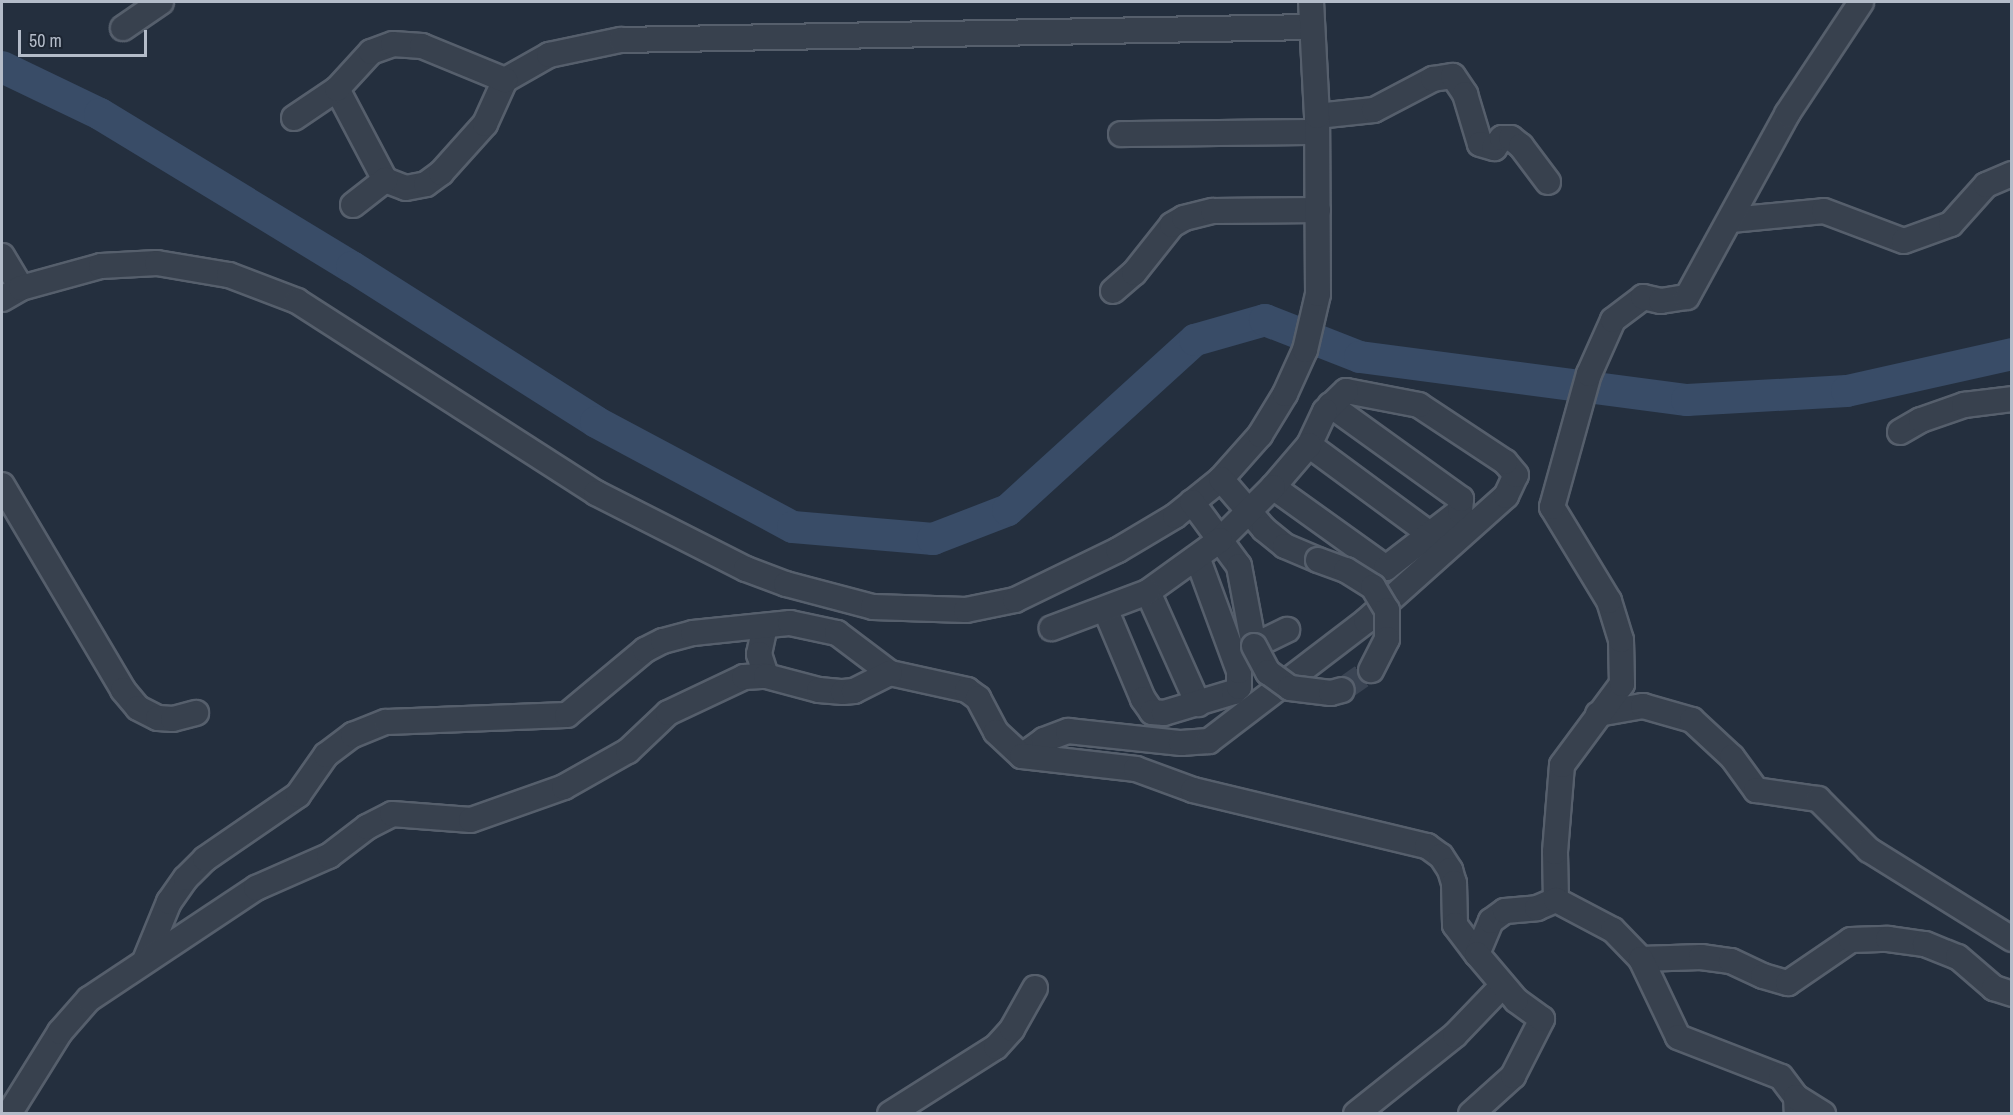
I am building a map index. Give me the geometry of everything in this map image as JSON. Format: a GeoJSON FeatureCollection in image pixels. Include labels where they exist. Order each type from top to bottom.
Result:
{"type":"FeatureCollection","features":[{"type":"Feature","properties":{"kind":"street"},"geometry":{"type":"LineString","coordinates":[[123,28],[161,2]]}},
{"type":"Feature","properties":{"kind":"street"},"geometry":{"type":"LineString","coordinates":[[2,256],[11,293],[101,266],[157,263],[229,274],[261,285],[297,301],[596,493],[670,534],[786,584],[873,607],[966,610],[1015,600],[1066,578],[1118,550],[1192,502],[1221,479],[1260,435],[1285,394],[1305,350],[1318,294],[1317,124],[1311,2]]}},
{"type":"Feature","properties":{"kind":"street"},"geometry":{"type":"LineString","coordinates":[[1556,900],[1555,852],[1562,765],[1622,684],[1621,640],[1609,601],[1552,507],[1574,437],[1589,374],[1613,320],[1643,297],[1661,301],[1687,297],[1787,114],[1861,2]]}},
{"type":"Feature","properties":{"kind":"street"},"geometry":{"type":"LineString","coordinates":[[337,88],[385,180],[406,188],[426,184],[441,173],[485,124],[506,80],[549,55],[621,40],[1311,27]]}},
{"type":"Feature","properties":{"kind":"street"},"geometry":{"type":"LineString","coordinates":[[294,118],[337,88],[371,52],[393,44],[422,46],[506,80]]}},
{"type":"Feature","properties":{"kind":"street"},"geometry":{"type":"LineString","coordinates":[[1121,134],[1317,124],[1374,110],[1433,79],[1453,76],[1465,94],[1480,144],[1494,148],[1502,138],[1510,138],[1521,146],[1548,182]]}},
{"type":"Feature","properties":{"kind":"street"},"geometry":{"type":"LineString","coordinates":[[1731,220],[1824,211],[1904,241],[1951,224],[1986,185],[2012,174]]}},
{"type":"Feature","properties":{"kind":"street"},"geometry":{"type":"LineString","coordinates":[[353,205],[385,180]]}},
{"type":"Feature","properties":{"kind":"street"},"geometry":{"type":"LineString","coordinates":[[1113,291],[1134,273],[1172,225],[1184,218],[1213,211],[1318,210]]}},
{"type":"Feature","properties":{"kind":"street"},"geometry":{"type":"LineString","coordinates":[[1022,756],[1044,740],[1068,730],[1181,743],[1209,741],[1366,621],[1515,484],[1516,475],[1505,462],[1419,405],[1346,391],[1330,405],[1309,445],[1250,514],[1220,540],[1148,592],[1106,611],[1052,628]]}},
{"type":"Feature","properties":{"kind":"street"},"geometry":{"type":"LineString","coordinates":[[1900,432],[1921,420],[1964,405],[2012,399]]}},
{"type":"Feature","properties":{"kind":"street"},"geometry":{"type":"LineString","coordinates":[[1273,487],[1386,568],[1460,511],[1461,499],[1330,405]]}},
{"type":"Feature","properties":{"kind":"street"},"geometry":{"type":"LineString","coordinates":[[1309,445],[1431,535]]}},
{"type":"Feature","properties":{"kind":"street"},"geometry":{"type":"LineString","coordinates":[[1221,479],[1250,514],[1285,546],[1346,570],[1373,587],[1387,610],[1387,639],[1371,670]]}},
{"type":"Feature","properties":{"kind":"street"},"geometry":{"type":"LineString","coordinates":[[2,485],[123,690],[138,708],[158,718],[173,719],[196,713]]}},
{"type":"Feature","properties":{"kind":"street"},"geometry":{"type":"LineString","coordinates":[[1192,502],[1239,566],[1254,646],[1268,672],[1290,688],[1331,693],[1342,690]]}},
{"type":"Feature","properties":{"kind":"street"},"geometry":{"type":"LineString","coordinates":[[1106,611],[1148,708],[1164,713],[1233,692],[1241,680],[1197,557]]}},
{"type":"Feature","properties":{"kind":"street"},"geometry":{"type":"LineString","coordinates":[[786,584],[790,623]]}},
{"type":"Feature","properties":{"kind":"street"},"geometry":{"type":"LineString","coordinates":[[1148,592],[1198,704]]}},
{"type":"Feature","properties":{"kind":"street"},"geometry":{"type":"LineString","coordinates":[[146,958],[169,902],[186,878],[205,859],[298,795],[326,755],[353,735],[386,722],[567,715],[638,656],[663,641],[693,633],[790,623],[837,633],[890,673],[967,690],[978,698],[996,732],[1022,756],[1125,766],[1193,790],[1427,846],[1441,856],[1450,870],[1454,883],[1455,925],[1503,985],[1542,1018],[1513,1076],[1471,1113]]}},
{"type":"Feature","properties":{"kind":"street"},"geometry":{"type":"LineString","coordinates":[[765,626],[759,654],[766,676]]}},
{"type":"Feature","properties":{"kind":"street"},"geometry":{"type":"LineString","coordinates":[[1254,646],[1287,630]]}},
{"type":"Feature","properties":{"kind":"street"},"geometry":{"type":"LineString","coordinates":[[9,1113],[60,1032],[89,999],[146,958],[256,888],[329,856],[367,827],[392,814],[471,820],[564,787],[628,751],[668,713],[728,681],[766,676],[819,690],[843,692],[854,691],[890,673]]}},
{"type":"Feature","properties":{"kind":"street"},"geometry":{"type":"LineString","coordinates":[[1598,714],[1643,706],[1692,720],[1732,757],[1756,790],[1818,799],[1869,849],[2012,939]]}},
{"type":"Feature","properties":{"kind":"street"},"geometry":{"type":"LineString","coordinates":[[1477,954],[1491,921],[1498,916],[1556,900],[1613,930],[1641,959],[1678,1037],[1781,1077],[1797,1105],[1823,1113]]}},
{"type":"Feature","properties":{"kind":"street"},"geometry":{"type":"LineString","coordinates":[[1641,959],[1701,957],[1731,961],[1788,983],[1851,940],[1888,939],[1925,944],[1958,957],[1994,988],[2012,994]]}},
{"type":"Feature","properties":{"kind":"street"},"geometry":{"type":"LineString","coordinates":[[1356,1113],[1455,1035],[1503,985]]}},
{"type":"Feature","properties":{"kind":"street"},"geometry":{"type":"LineString","coordinates":[[890,1113],[996,1047],[1012,1029],[1035,988]]}},
{"type":"Feature","properties":{"kind":"waterway"},"geometry":{"type":"LineString","coordinates":[[2,67],[100,114],[352,267],[596,422],[793,527],[933,539],[1008,510],[1195,340],[1265,320],[1360,357],[1687,400],[1847,391],[2012,354]]}},
{"type":"Feature","properties":{"kind":"tunnel"},"geometry":{"type":"LineString","coordinates":[[1342,690],[1371,670]]}}]}
